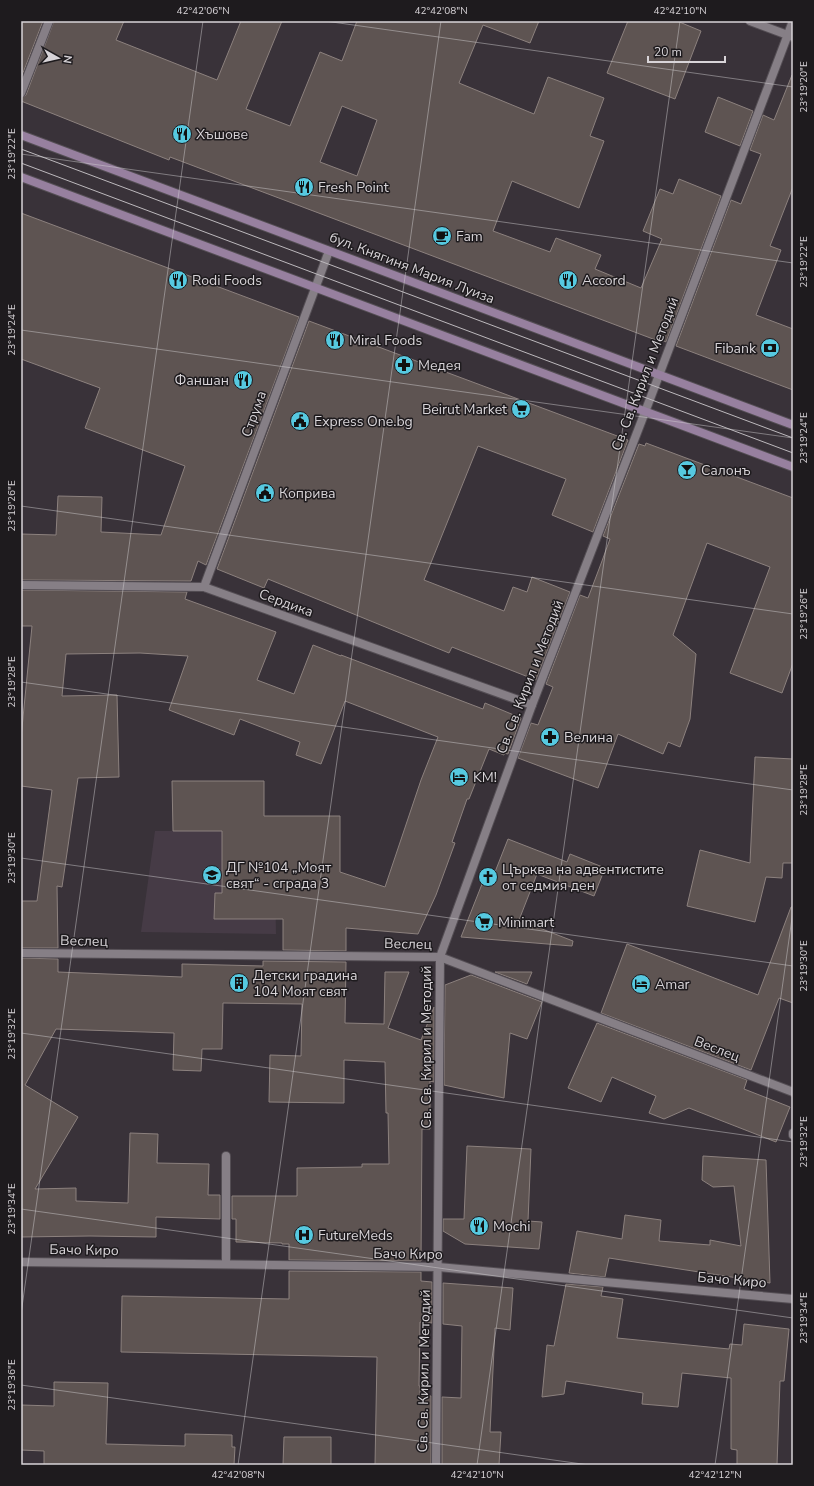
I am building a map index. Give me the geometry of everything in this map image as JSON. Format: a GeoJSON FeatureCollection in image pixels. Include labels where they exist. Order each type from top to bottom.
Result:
{"type":"FeatureCollection","features":[{"type":"Feature","properties":{"kind":"main road","name":"бул. Княгиня Мария Луиза"},"geometry":{"type":"LineString","coordinates":[[21,135],[793,425]]}},
{"type":"Feature","properties":{"kind":"main road"},"geometry":{"type":"LineString","coordinates":[[21,177],[793,467]]}},
{"type":"Feature","properties":{"kind":"street"},"geometry":{"type":"LineString","coordinates":[[21,93],[48,21]]}},
{"type":"Feature","properties":{"kind":"street"},"geometry":{"type":"LineString","coordinates":[[750,21],[790,36]]}},
{"type":"Feature","properties":{"kind":"street","name":"Св. Св. Кирил и Методий"},"geometry":{"type":"LineString","coordinates":[[436,1465],[440,957],[532,705],[790,36],[792,21]]}},
{"type":"Feature","properties":{"kind":"street","name":"Струма"},"geometry":{"type":"LineString","coordinates":[[204,587],[329,251]]}},
{"type":"Feature","properties":{"kind":"street","name":"Сердика"},"geometry":{"type":"LineString","coordinates":[[21,585],[204,587],[532,705]]}},
{"type":"Feature","properties":{"kind":"street","name":"Веслец"},"geometry":{"type":"LineString","coordinates":[[21,953],[440,957],[793,1092]]}},
{"type":"Feature","properties":{"kind":"street"},"geometry":{"type":"LineString","coordinates":[[226,1156],[226,1264]]}},
{"type":"Feature","properties":{"kind":"street","name":"Бачо Киро"},"geometry":{"type":"LineString","coordinates":[[21,1262],[438,1267],[793,1299]]}},
{"type":"Feature","properties":{"kind":"shaded area","name":"ДГ №104 „Моят свят“ - сграда 3"},"geometry":{"type":"Polygon","coordinates":[[[155,831],[274,831],[276,934],[141,932],[155,831]]]}},
{"type":"Feature","properties":{"kind":"building"},"geometry":{"type":"Polygon","coordinates":[[[21,21],[43,21],[21,78],[21,21]]]}},
{"type":"Feature","properties":{"kind":"building"},"geometry":{"type":"Polygon","coordinates":[[[54,21],[124,21],[116,40],[217,80],[241,21],[282,21],[246,109],[290,126],[320,52],[342,61],[357,21],[539,21],[530,43],[483,25],[459,83],[534,114],[548,77],[604,98],[590,136],[604,141],[579,208],[512,181],[493,231],[550,252],[556,238],[601,255],[595,269],[641,288],[662,239],[643,231],[660,189],[673,194],[679,179],[721,196],[666,342],[662,340],[661,342],[170,157],[169,160],[21,101],[21,98],[26,95],[54,21]],[[342,106],[320,162],[357,176],[377,120],[342,106]]]}},
{"type":"Feature","properties":{"kind":"building"},"geometry":{"type":"Polygon","coordinates":[[[628,21],[677,21],[701,31],[675,99],[607,73],[628,21]]]}},
{"type":"Feature","properties":{"kind":"building"},"geometry":{"type":"Polygon","coordinates":[[[792,75],[793,187],[770,246],[781,250],[756,315],[793,329],[793,390],[676,346],[731,200],[741,204],[761,154],[750,150],[763,115],[774,120],[792,75]]]}},
{"type":"Feature","properties":{"kind":"building"},"geometry":{"type":"Polygon","coordinates":[[[718,97],[753,111],[740,146],[705,132],[718,97]]]}},
{"type":"Feature","properties":{"kind":"building"},"geometry":{"type":"Polygon","coordinates":[[[21,213],[299,317],[206,565],[198,561],[191,581],[21,580],[21,534],[56,535],[58,496],[102,497],[101,532],[161,535],[185,466],[85,428],[100,388],[21,359],[21,213]]]}},
{"type":"Feature","properties":{"kind":"building"},"geometry":{"type":"Polygon","coordinates":[[[309,321],[628,440],[593,532],[552,515],[566,479],[478,446],[424,580],[504,611],[513,587],[527,592],[532,577],[570,592],[536,680],[452,647],[449,653],[268,579],[264,588],[217,569],[309,321]]]}},
{"type":"Feature","properties":{"kind":"building"},"geometry":{"type":"Polygon","coordinates":[[[646,443],[793,498],[793,663],[782,693],[730,673],[770,567],[707,543],[673,635],[696,654],[690,719],[680,747],[668,742],[663,754],[618,734],[598,788],[518,758],[531,723],[538,725],[553,687],[546,684],[580,595],[588,598],[610,539],[603,536],[639,444],[645,446],[646,443]]]}},
{"type":"Feature","properties":{"kind":"building"},"geometry":{"type":"Polygon","coordinates":[[[21,590],[187,592],[185,599],[276,632],[257,680],[294,694],[313,645],[483,709],[485,703],[521,718],[508,754],[504,753],[504,755],[489,749],[469,799],[467,799],[452,842],[455,843],[436,895],[418,934],[346,928],[346,951],[283,950],[283,919],[214,919],[215,893],[222,893],[222,831],[173,831],[172,781],[264,781],[264,816],[340,816],[340,872],[385,887],[421,780],[438,737],[345,701],[321,764],[296,755],[300,742],[240,719],[234,735],[169,710],[188,656],[140,653],[66,654],[62,696],[117,695],[119,777],[78,778],[62,887],[57,886],[58,948],[21,948],[21,901],[37,901],[52,790],[21,786],[21,738],[32,626],[21,626],[21,590]]]}},
{"type":"Feature","properties":{"kind":"building"},"geometry":{"type":"Polygon","coordinates":[[[755,757],[793,759],[793,863],[783,863],[782,878],[766,877],[755,922],[687,906],[700,850],[750,863],[755,757]]]}},
{"type":"Feature","properties":{"kind":"building"},"geometry":{"type":"Polygon","coordinates":[[[508,839],[567,862],[570,854],[605,868],[594,896],[537,874],[519,920],[573,941],[572,946],[461,937],[488,869],[495,872],[508,839]]]}},
{"type":"Feature","properties":{"kind":"building"},"geometry":{"type":"Polygon","coordinates":[[[791,907],[793,907],[793,1003],[779,998],[751,1070],[601,1013],[627,944],[758,995],[791,907]]]}},
{"type":"Feature","properties":{"kind":"building"},"geometry":{"type":"Polygon","coordinates":[[[21,958],[58,959],[58,972],[182,977],[182,964],[263,966],[263,961],[346,962],[345,1023],[384,1024],[385,972],[409,972],[388,1028],[421,1040],[434,1007],[434,1082],[430,1081],[430,1129],[422,1129],[421,1261],[289,1260],[289,1244],[236,1242],[236,1219],[232,1219],[232,1196],[297,1196],[297,1168],[362,1167],[362,1164],[389,1164],[385,1062],[344,1060],[344,1103],[269,1102],[270,1055],[301,1056],[302,1004],[223,1003],[222,1049],[202,1049],[201,1071],[173,1070],[174,1033],[56,1029],[25,1085],[78,1117],[35,1189],[76,1188],[76,1201],[128,1203],[130,1133],[158,1134],[157,1163],[209,1164],[208,1195],[220,1195],[220,1219],[156,1217],[156,1237],[21,1237],[21,958]]]}},
{"type":"Feature","properties":{"kind":"building"},"geometry":{"type":"Polygon","coordinates":[[[495,972],[532,972],[527,984],[495,972]]]}},
{"type":"Feature","properties":{"kind":"building"},"geometry":{"type":"Polygon","coordinates":[[[471,975],[542,1002],[527,1039],[510,1033],[504,1098],[444,1085],[445,985],[471,975]]]}},
{"type":"Feature","properties":{"kind":"building"},"geometry":{"type":"Polygon","coordinates":[[[597,1023],[747,1080],[744,1089],[790,1107],[776,1142],[689,1108],[664,1119],[649,1113],[656,1096],[612,1077],[601,1102],[568,1088],[597,1023]]]}},
{"type":"Feature","properties":{"kind":"building"},"geometry":{"type":"Polygon","coordinates":[[[467,1146],[531,1149],[528,1221],[542,1222],[539,1249],[465,1244],[443,1231],[443,1219],[464,1219],[467,1146]]]}},
{"type":"Feature","properties":{"kind":"building"},"geometry":{"type":"Polygon","coordinates":[[[703,1156],[766,1160],[770,1283],[609,1258],[605,1277],[569,1273],[577,1231],[622,1239],[625,1215],[661,1220],[659,1241],[710,1245],[710,1240],[741,1246],[734,1186],[713,1187],[702,1180],[703,1156]]]}},
{"type":"Feature","properties":{"kind":"building"},"geometry":{"type":"Polygon","coordinates":[[[289,1271],[421,1272],[421,1281],[432,1282],[432,1323],[420,1322],[419,1386],[420,1395],[431,1396],[431,1465],[375,1465],[377,1357],[121,1352],[122,1296],[289,1299],[289,1271]]]}},
{"type":"Feature","properties":{"kind":"building"},"geometry":{"type":"Polygon","coordinates":[[[443,1283],[513,1288],[510,1330],[495,1328],[490,1432],[501,1432],[499,1465],[442,1465],[442,1397],[461,1398],[462,1326],[443,1324],[443,1283]]]}},
{"type":"Feature","properties":{"kind":"building"},"geometry":{"type":"Polygon","coordinates":[[[566,1284],[603,1287],[601,1296],[623,1299],[617,1338],[729,1349],[730,1344],[742,1345],[744,1324],[789,1329],[784,1381],[780,1381],[777,1465],[737,1465],[737,1450],[731,1449],[731,1378],[682,1373],[678,1407],[642,1404],[643,1393],[566,1381],[564,1394],[542,1397],[547,1345],[554,1346],[566,1284]]]}},
{"type":"Feature","properties":{"kind":"building"},"geometry":{"type":"Polygon","coordinates":[[[54,1382],[108,1383],[106,1444],[185,1446],[185,1434],[232,1435],[232,1447],[235,1447],[234,1465],[44,1465],[44,1451],[21,1450],[21,1405],[54,1406],[54,1382]]]}},
{"type":"Feature","properties":{"kind":"building"},"geometry":{"type":"Polygon","coordinates":[[[284,1437],[331,1437],[331,1465],[283,1465],[284,1437]]]}},
{"type":"Feature","properties":{"kind":"tram line"},"geometry":{"type":"LineString","coordinates":[[21,149],[793,438]]}},
{"type":"Feature","properties":{"kind":"tram line"},"geometry":{"type":"LineString","coordinates":[[21,163],[793,453]]}},
{"type":"Feature","properties":{"kind":"place","name":"Хъшове"},"geometry":{"type":"Point","coordinates":[182,134]}},
{"type":"Feature","properties":{"kind":"place","name":"Fresh Point"},"geometry":{"type":"Point","coordinates":[304,187]}},
{"type":"Feature","properties":{"kind":"place","name":"Fam"},"geometry":{"type":"Point","coordinates":[442,236]}},
{"type":"Feature","properties":{"kind":"place","name":"Rodi Foods"},"geometry":{"type":"Point","coordinates":[178,280]}},
{"type":"Feature","properties":{"kind":"place","name":"Accord"},"geometry":{"type":"Point","coordinates":[568,280]}},
{"type":"Feature","properties":{"kind":"place","name":"Miral Foods"},"geometry":{"type":"Point","coordinates":[335,340]}},
{"type":"Feature","properties":{"kind":"place","name":"Fibank"},"geometry":{"type":"Point","coordinates":[770,348]}},
{"type":"Feature","properties":{"kind":"place","name":"Медея"},"geometry":{"type":"Point","coordinates":[404,365]}},
{"type":"Feature","properties":{"kind":"place","name":"Фаншан"},"geometry":{"type":"Point","coordinates":[243,380]}},
{"type":"Feature","properties":{"kind":"place","name":"Beirut Market"},"geometry":{"type":"Point","coordinates":[521,409]}},
{"type":"Feature","properties":{"kind":"place","name":"Express One.bg"},"geometry":{"type":"Point","coordinates":[300,421]}},
{"type":"Feature","properties":{"kind":"place","name":"Салонъ"},"geometry":{"type":"Point","coordinates":[687,470]}},
{"type":"Feature","properties":{"kind":"place","name":"Коприва"},"geometry":{"type":"Point","coordinates":[265,493]}},
{"type":"Feature","properties":{"kind":"place","name":"Велина"},"geometry":{"type":"Point","coordinates":[550,737]}},
{"type":"Feature","properties":{"kind":"place","name":"KM!"},"geometry":{"type":"Point","coordinates":[459,777]}},
{"type":"Feature","properties":{"kind":"place","name":"ДГ №104 „Моят свят“ - сграда 3"},"geometry":{"type":"Point","coordinates":[212,875]}},
{"type":"Feature","properties":{"kind":"place","name":"Църква на адвентистите от седмия ден"},"geometry":{"type":"Point","coordinates":[488,877]}},
{"type":"Feature","properties":{"kind":"place","name":"Minimart"},"geometry":{"type":"Point","coordinates":[484,922]}},
{"type":"Feature","properties":{"kind":"place","name":"Детски градина 104 Моят свят"},"geometry":{"type":"Point","coordinates":[239,983]}},
{"type":"Feature","properties":{"kind":"place","name":"Amar"},"geometry":{"type":"Point","coordinates":[641,984]}},
{"type":"Feature","properties":{"kind":"place","name":"Mochi"},"geometry":{"type":"Point","coordinates":[479,1226]}},
{"type":"Feature","properties":{"kind":"place","name":"FutureMeds"},"geometry":{"type":"Point","coordinates":[304,1235]}}]}
